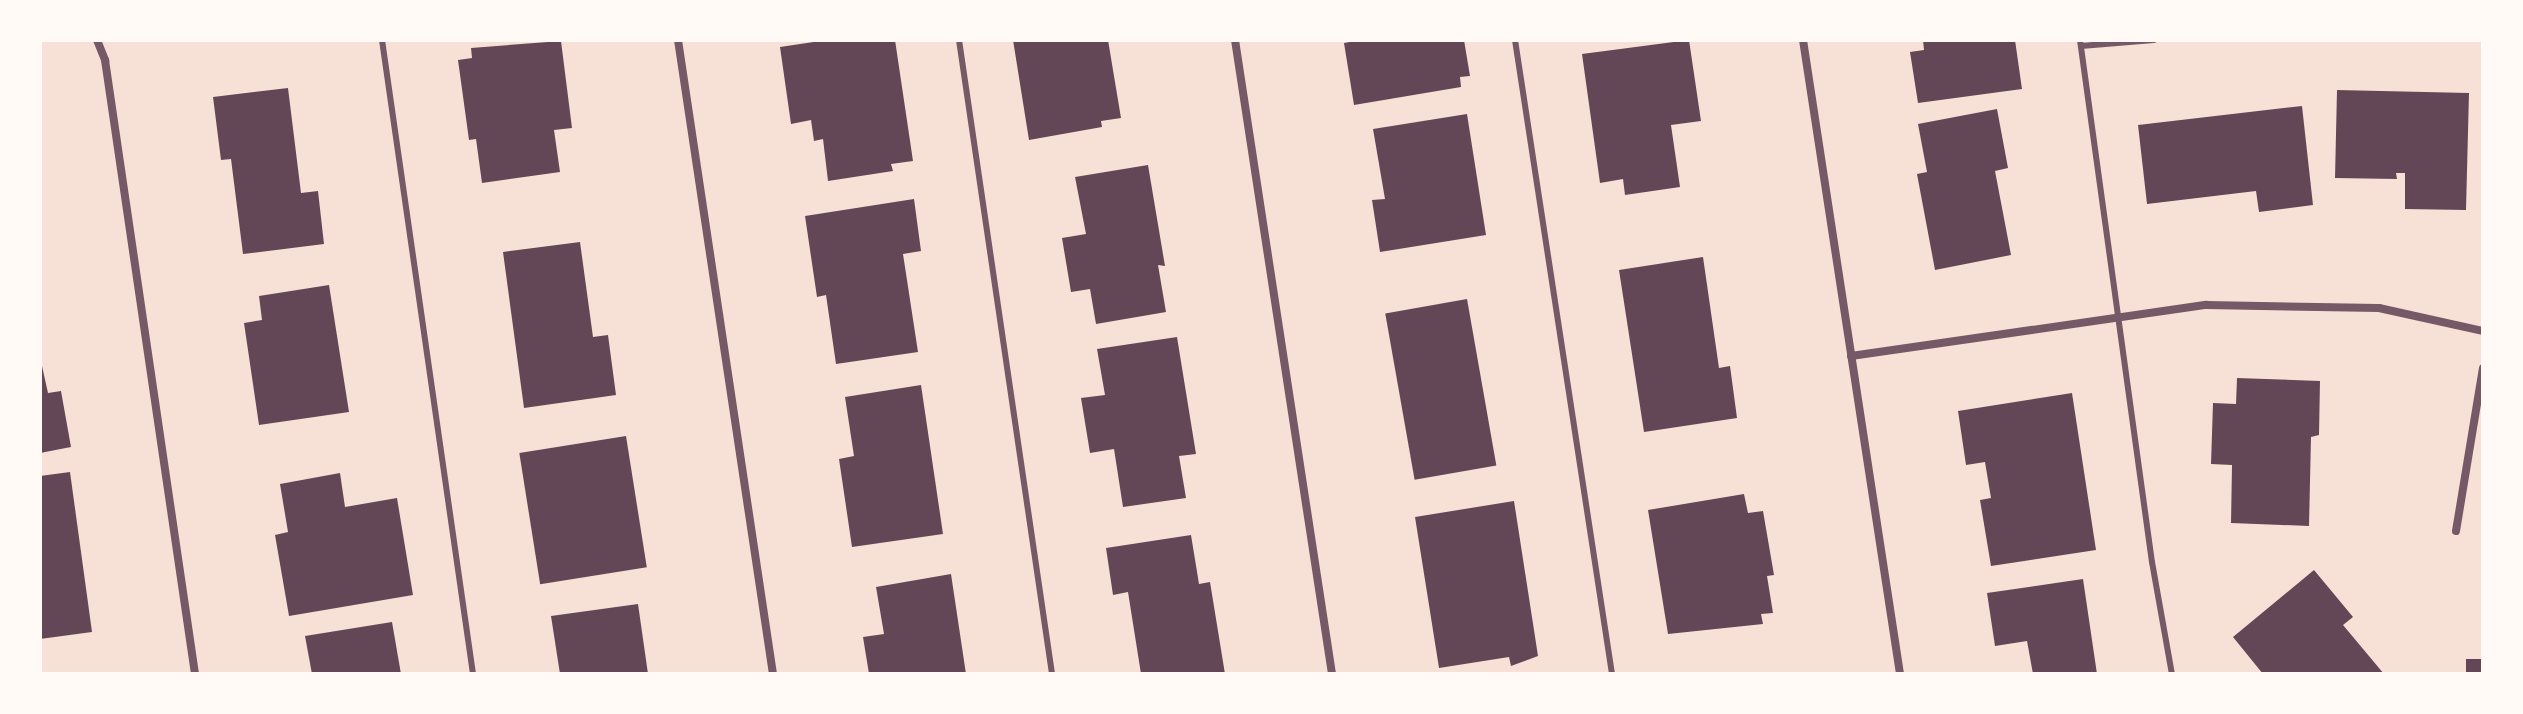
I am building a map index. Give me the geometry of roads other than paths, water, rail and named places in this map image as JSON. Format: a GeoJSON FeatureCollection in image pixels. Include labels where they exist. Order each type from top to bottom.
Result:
{"type":"FeatureCollection","features":[{"type":"Feature","properties":{"kind":"street"},"geometry":{"type":"LineString","coordinates":[[97,40],[105,60],[195,674]]}},
{"type":"Feature","properties":{"kind":"street"},"geometry":{"type":"LineString","coordinates":[[678,40],[773,674]]}},
{"type":"Feature","properties":{"kind":"street"},"geometry":{"type":"LineString","coordinates":[[1235,40],[1332,674]]}},
{"type":"Feature","properties":{"kind":"street"},"geometry":{"type":"LineString","coordinates":[[1803,40],[1900,674]]}},
{"type":"Feature","properties":{"kind":"street"},"geometry":{"type":"LineString","coordinates":[[1851,356],[2206,305],[2379,308],[2483,331]]}},
{"type":"Feature","properties":{"kind":"street"},"geometry":{"type":"LineString","coordinates":[[2456,531],[2483,368]]}},
{"type":"Feature","properties":{"kind":"lane"},"geometry":{"type":"LineString","coordinates":[[382,40],[473,674]]}},
{"type":"Feature","properties":{"kind":"lane"},"geometry":{"type":"LineString","coordinates":[[959,40],[1052,674]]}},
{"type":"Feature","properties":{"kind":"lane"},"geometry":{"type":"LineString","coordinates":[[1515,40],[1612,674]]}},
{"type":"Feature","properties":{"kind":"lane"},"geometry":{"type":"LineString","coordinates":[[2154,40],[2080,43],[2117,318],[2172,674]]}}]}
